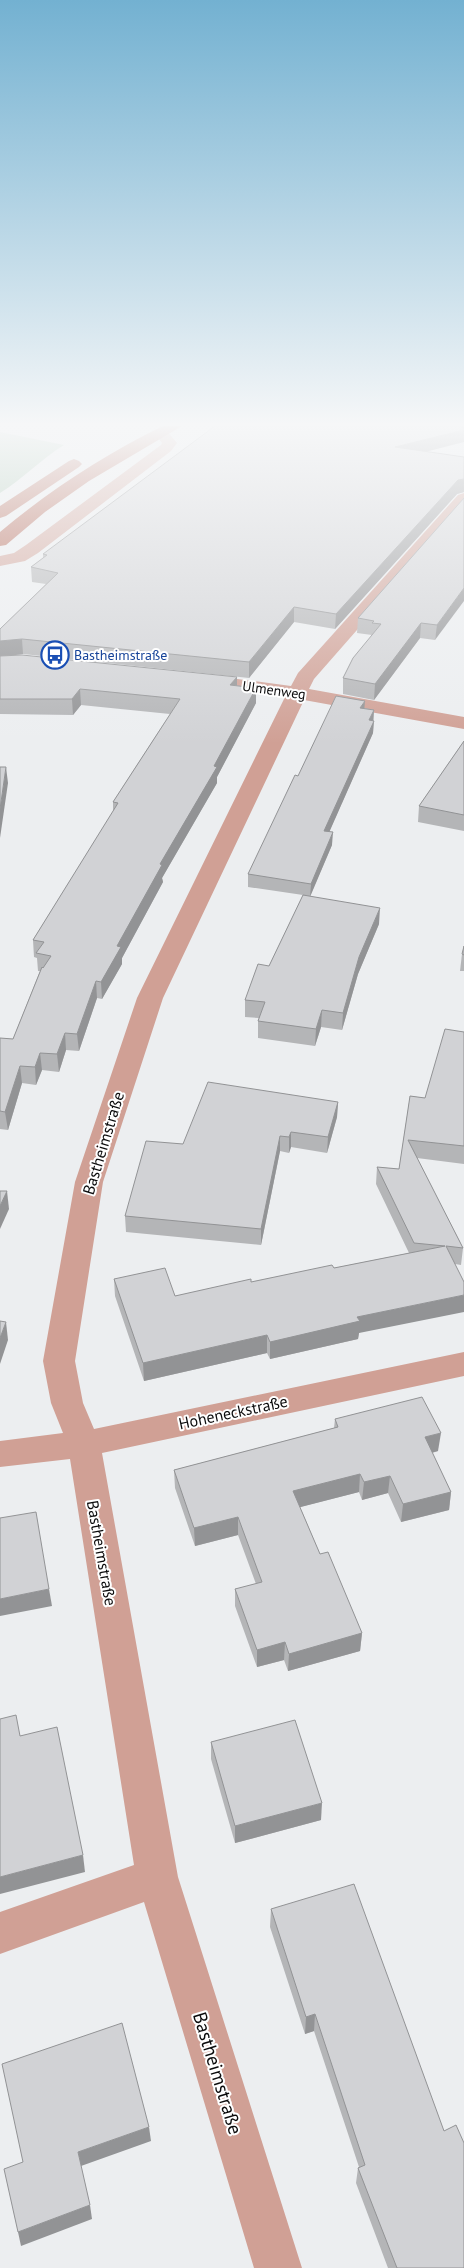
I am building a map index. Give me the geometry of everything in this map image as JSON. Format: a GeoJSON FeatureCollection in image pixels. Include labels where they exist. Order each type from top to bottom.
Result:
{"type":"FeatureCollection","features":[{"type":"Feature","properties":{"kind":"main road"},"geometry":{"type":"LineString","coordinates":[[0,541],[11,532]]}},
{"type":"Feature","properties":{"kind":"street"},"geometry":{"type":"LineString","coordinates":[[0,561],[19,557],[55,532]]}},
{"type":"Feature","properties":{"kind":"street","name":"Bastheimstraße"},"geometry":{"type":"LineString","coordinates":[[278,2268],[157,1877],[84,1444],[67,1403],[59,1361],[89,1182],[150,998],[305,677],[434,532]]}},
{"type":"Feature","properties":{"kind":"street","name":"Ulmenweg"},"geometry":{"type":"LineString","coordinates":[[184,679],[297,693],[464,724]]}},
{"type":"Feature","properties":{"kind":"street","name":"Hoheneckstraße"},"geometry":{"type":"LineString","coordinates":[[0,1454],[84,1444],[464,1364]]}},
{"type":"Feature","properties":{"kind":"street"},"geometry":{"type":"LineString","coordinates":[[0,1933],[157,1877]]}},
{"type":"Feature","properties":{"kind":"building"},"geometry":{"type":"Polygon","coordinates":[[[73,532],[411,532],[336,614],[294,607],[249,662],[22,639],[0,641],[0,629],[58,573],[31,567],[47,555],[43,554],[73,532]]]}},
{"type":"Feature","properties":{"kind":"building"},"geometry":{"type":"Polygon","coordinates":[[[434,532],[464,532],[464,588],[437,625],[421,623],[375,684],[343,678],[353,658],[381,624],[358,618],[434,532]]]}},
{"type":"Feature","properties":{"kind":"building"},"geometry":{"type":"Polygon","coordinates":[[[22,655],[237,677],[230,685],[256,688],[214,766],[217,767],[160,864],[162,865],[117,946],[121,947],[101,982],[96,981],[77,1034],[65,1033],[57,1054],[40,1053],[35,1067],[20,1066],[5,1112],[0,1111],[0,1038],[13,1039],[42,967],[51,956],[36,953],[44,942],[33,940],[118,803],[113,802],[180,699],[80,689],[72,699],[0,699],[0,656],[22,655]]]}},
{"type":"Feature","properties":{"kind":"building"},"geometry":{"type":"Polygon","coordinates":[[[336,696],[365,701],[360,708],[374,710],[369,720],[374,721],[324,831],[333,832],[311,884],[248,874],[295,775],[298,776],[336,696]]]}},
{"type":"Feature","properties":{"kind":"building"},"geometry":{"type":"Polygon","coordinates":[[[464,741],[464,815],[419,806],[464,741]]]}},
{"type":"Feature","properties":{"kind":"building"},"geometry":{"type":"Polygon","coordinates":[[[0,767],[6,767],[0,809],[0,767]]]}},
{"type":"Feature","properties":{"kind":"building"},"geometry":{"type":"Polygon","coordinates":[[[303,895],[380,908],[359,957],[343,1013],[322,1010],[316,1029],[258,1021],[265,1002],[245,1000],[258,964],[269,966],[303,895]]]}},
{"type":"Feature","properties":{"kind":"building"},"geometry":{"type":"Polygon","coordinates":[[[445,1029],[464,1032],[464,1146],[408,1140],[463,1248],[446,1246],[464,1282],[464,1295],[357,1317],[360,1321],[270,1342],[267,1335],[143,1363],[114,1279],[165,1268],[175,1296],[251,1279],[251,1282],[332,1265],[334,1268],[445,1246],[414,1243],[377,1167],[399,1169],[410,1096],[425,1098],[445,1029]]]}},
{"type":"Feature","properties":{"kind":"building"},"geometry":{"type":"Polygon","coordinates":[[[208,1082],[338,1102],[328,1137],[291,1132],[289,1137],[280,1136],[261,1229],[125,1216],[146,1141],[183,1144],[208,1082]]]}},
{"type":"Feature","properties":{"kind":"building"},"geometry":{"type":"Polygon","coordinates":[[[0,1191],[7,1191],[0,1206],[0,1191]]]}},
{"type":"Feature","properties":{"kind":"building"},"geometry":{"type":"Polygon","coordinates":[[[0,1321],[6,1322],[0,1338],[0,1321]]]}},
{"type":"Feature","properties":{"kind":"building"},"geometry":{"type":"Polygon","coordinates":[[[422,1397],[441,1433],[425,1437],[451,1492],[403,1504],[390,1476],[364,1482],[360,1474],[293,1491],[320,1554],[328,1552],[362,1633],[289,1654],[285,1642],[257,1650],[235,1589],[262,1582],[238,1517],[194,1528],[174,1470],[338,1427],[335,1419],[422,1397]]]}},
{"type":"Feature","properties":{"kind":"building"},"geometry":{"type":"Polygon","coordinates":[[[36,1512],[49,1589],[0,1599],[0,1518],[36,1512]]]}},
{"type":"Feature","properties":{"kind":"building"},"geometry":{"type":"Polygon","coordinates":[[[16,1715],[20,1736],[57,1727],[83,1855],[0,1877],[0,1719],[16,1715]]]}},
{"type":"Feature","properties":{"kind":"building"},"geometry":{"type":"Polygon","coordinates":[[[295,1720],[322,1803],[235,1826],[211,1742],[295,1720]]]}},
{"type":"Feature","properties":{"kind":"building"},"geometry":{"type":"Polygon","coordinates":[[[354,1884],[444,2131],[456,2125],[464,2143],[464,2268],[397,2268],[358,2168],[365,2165],[315,2014],[306,2017],[271,1909],[354,1884]]]}},
{"type":"Feature","properties":{"kind":"building"},"geometry":{"type":"Polygon","coordinates":[[[122,2023],[149,2127],[78,2152],[90,2205],[18,2232],[4,2169],[23,2162],[2,2064],[122,2023]]]}},
{"type":"Feature","properties":{"kind":"place","name":"Bastheimstraße"},"geometry":{"type":"Point","coordinates":[55,655]}}]}
